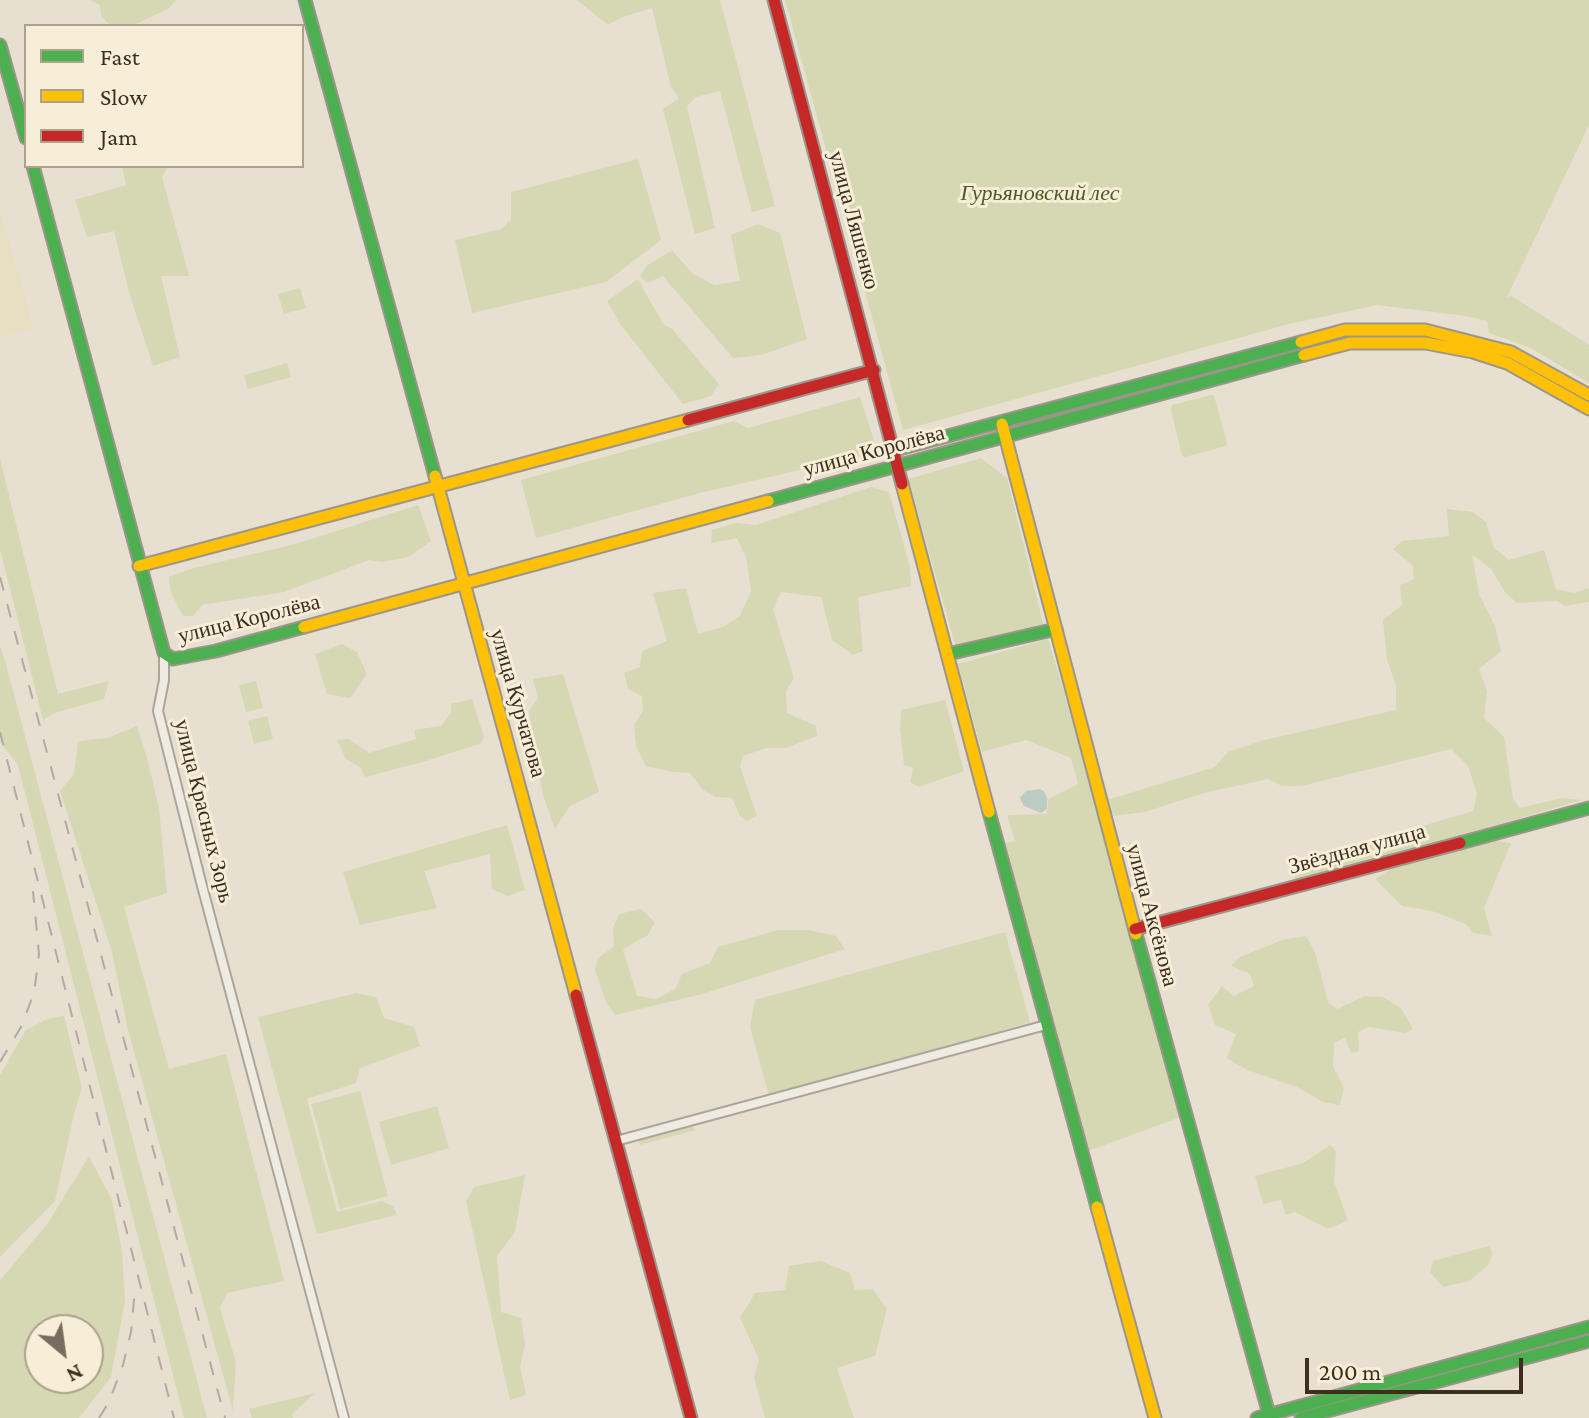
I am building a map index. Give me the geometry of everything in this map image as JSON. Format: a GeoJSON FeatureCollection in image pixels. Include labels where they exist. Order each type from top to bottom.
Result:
{"type":"FeatureCollection","features":[{"type":"Feature","properties":{"kind":"main road","name":"улица Курчатова"},"geometry":{"type":"LineString","coordinates":[[305,0],[691,1418]]}},
{"type":"Feature","properties":{"kind":"main road","name":"улица Ляшенко"},"geometry":{"type":"LineString","coordinates":[[774,0],[895,450]]}},
{"type":"Feature","properties":{"kind":"main road"},"geometry":{"type":"LineString","coordinates":[[0,45],[24,131]]}},
{"type":"Feature","properties":{"kind":"main road","name":"улица Красных Зорь"},"geometry":{"type":"LineString","coordinates":[[34,168],[164,653]]}},
{"type":"Feature","properties":{"kind":"main road","name":"улица Королёва"},"geometry":{"type":"LineString","coordinates":[[895,450],[1002,424],[1345,330],[1425,330],[1511,352],[1589,395]]}},
{"type":"Feature","properties":{"kind":"main road","name":"улица Королёва"},"geometry":{"type":"LineString","coordinates":[[164,653],[173,659],[187,658],[1350,343],[1425,343],[1473,352],[1507,363],[1589,409]]}},
{"type":"Feature","properties":{"kind":"main road"},"geometry":{"type":"LineString","coordinates":[[139,566],[874,370]]}},
{"type":"Feature","properties":{"kind":"main road","name":"улица Аксёнова"},"geometry":{"type":"LineString","coordinates":[[1002,424],[1265,1417]]}},
{"type":"Feature","properties":{"kind":"main road"},"geometry":{"type":"LineString","coordinates":[[895,450],[1046,1025],[1155,1418]]}},
{"type":"Feature","properties":{"kind":"main road"},"geometry":{"type":"LineString","coordinates":[[948,654],[1056,629]]}},
{"type":"Feature","properties":{"kind":"main road","name":"Звёздная улица"},"geometry":{"type":"LineString","coordinates":[[1135,929],[1589,808]]}},
{"type":"Feature","properties":{"kind":"main road"},"geometry":{"type":"LineString","coordinates":[[1265,1417],[1589,1327]]}},
{"type":"Feature","properties":{"kind":"main road"},"geometry":{"type":"LineString","coordinates":[[1301,1418],[1589,1341]]}},
{"type":"Feature","properties":{"kind":"street","name":"улица Красных Зорь"},"geometry":{"type":"LineString","coordinates":[[164,653],[164,680],[158,711],[344,1418]]}},
{"type":"Feature","properties":{"kind":"street"},"geometry":{"type":"LineString","coordinates":[[616,1141],[1046,1025]]}},
{"type":"Feature","properties":{"kind":"shaded area"},"geometry":{"type":"Polygon","coordinates":[[[0,210],[34,328],[0,338],[0,210]]]}},
{"type":"Feature","properties":{"kind":"shaded area"},"geometry":{"type":"Polygon","coordinates":[[[1040,789],[1047,798],[1047,809],[1041,813],[1024,806],[1020,798],[1026,791],[1040,789]]]}},
{"type":"Feature","properties":{"kind":"green space"},"geometry":{"type":"Polygon","coordinates":[[[90,0],[176,0],[169,8],[136,24],[109,24],[101,16],[100,5],[90,0]]]}},
{"type":"Feature","properties":{"kind":"green space"},"geometry":{"type":"Polygon","coordinates":[[[577,0],[720,0],[775,206],[752,212],[720,91],[696,97],[687,106],[715,228],[695,234],[663,109],[679,98],[671,87],[652,8],[622,17],[608,25],[577,0]]]}},
{"type":"Feature","properties":{"kind":"green space","name":"Гурьяновский лес"},"geometry":{"type":"Polygon","coordinates":[[[785,0],[1589,0],[1589,125],[1507,297],[1512,296],[1589,345],[1589,383],[1531,348],[1489,333],[1487,321],[1377,305],[1289,324],[903,430],[785,0]]]}},
{"type":"Feature","properties":{"kind":"green space"},"geometry":{"type":"Polygon","coordinates":[[[638,159],[661,240],[606,282],[472,313],[455,240],[501,229],[511,220],[511,192],[638,159]]]}},
{"type":"Feature","properties":{"kind":"green space"},"geometry":{"type":"Polygon","coordinates":[[[122,168],[167,168],[162,177],[189,276],[161,276],[180,357],[153,366],[129,292],[114,231],[87,237],[75,200],[126,185],[122,168]]]}},
{"type":"Feature","properties":{"kind":"green space"},"geometry":{"type":"Polygon","coordinates":[[[758,224],[780,233],[807,339],[761,355],[733,358],[663,276],[647,283],[640,276],[648,265],[672,250],[693,274],[714,285],[740,281],[731,235],[758,224]]]}},
{"type":"Feature","properties":{"kind":"green space"},"geometry":{"type":"Polygon","coordinates":[[[638,279],[663,324],[672,329],[719,384],[711,396],[683,404],[620,324],[607,301],[638,279]]]}},
{"type":"Feature","properties":{"kind":"green space"},"geometry":{"type":"Polygon","coordinates":[[[300,288],[306,308],[284,314],[278,294],[300,288]]]}},
{"type":"Feature","properties":{"kind":"green space"},"geometry":{"type":"Polygon","coordinates":[[[287,363],[291,377],[248,389],[244,375],[287,363]]]}},
{"type":"Feature","properties":{"kind":"green space"},"geometry":{"type":"Polygon","coordinates":[[[1214,396],[1226,446],[1185,457],[1182,455],[1172,405],[1214,396]]]}},
{"type":"Feature","properties":{"kind":"green space"},"geometry":{"type":"Polygon","coordinates":[[[860,397],[878,452],[700,493],[536,538],[521,480],[734,421],[748,428],[860,397]]]}},
{"type":"Feature","properties":{"kind":"green space"},"geometry":{"type":"Polygon","coordinates":[[[981,458],[1007,478],[1044,627],[956,647],[908,479],[981,458]]]}},
{"type":"Feature","properties":{"kind":"green space"},"geometry":{"type":"Polygon","coordinates":[[[0,459],[58,694],[109,681],[104,699],[54,713],[43,720],[0,549],[0,459]]]}},
{"type":"Feature","properties":{"kind":"green space"},"geometry":{"type":"Polygon","coordinates":[[[871,487],[889,492],[910,567],[911,586],[858,597],[863,651],[853,655],[832,640],[821,597],[781,592],[773,609],[794,678],[786,691],[787,713],[816,726],[817,736],[786,748],[767,748],[743,756],[740,766],[757,816],[747,821],[740,816],[732,798],[715,797],[703,790],[690,773],[646,766],[636,746],[634,725],[643,711],[642,696],[628,689],[624,673],[640,667],[642,651],[667,641],[653,593],[686,588],[698,634],[725,626],[740,616],[751,591],[746,557],[737,538],[711,543],[712,530],[736,523],[756,525],[871,487]]]}},
{"type":"Feature","properties":{"kind":"green space"},"geometry":{"type":"Polygon","coordinates":[[[418,505],[431,541],[408,557],[382,562],[369,560],[284,592],[202,605],[193,616],[183,616],[171,593],[169,577],[190,569],[295,544],[418,505]]]}},
{"type":"Feature","properties":{"kind":"green space"},"geometry":{"type":"Polygon","coordinates":[[[1447,509],[1473,512],[1486,522],[1494,548],[1509,560],[1544,550],[1556,589],[1574,593],[1589,588],[1589,602],[1565,606],[1557,601],[1517,603],[1505,592],[1491,569],[1472,554],[1479,594],[1495,626],[1501,651],[1479,669],[1487,691],[1484,718],[1504,737],[1513,799],[1520,808],[1562,798],[1582,800],[1304,881],[1295,879],[1293,866],[1303,861],[1473,811],[1477,794],[1468,766],[1451,749],[1301,786],[1282,786],[1268,779],[1208,792],[1144,812],[1113,816],[1107,800],[1215,767],[1228,752],[1264,740],[1396,710],[1396,685],[1387,660],[1383,620],[1402,605],[1400,585],[1414,579],[1413,566],[1393,549],[1402,541],[1449,536],[1447,509]]]}},
{"type":"Feature","properties":{"kind":"green space"},"geometry":{"type":"Polygon","coordinates":[[[1048,639],[1181,1117],[1088,1151],[1005,843],[1015,841],[1007,815],[1047,814],[1048,799],[1078,784],[1071,758],[1026,740],[982,752],[958,664],[1048,639]]]}},
{"type":"Feature","properties":{"kind":"green space"},"geometry":{"type":"Polygon","coordinates":[[[342,644],[357,652],[367,674],[350,698],[327,694],[315,654],[342,644]]]}},
{"type":"Feature","properties":{"kind":"green space"},"geometry":{"type":"Polygon","coordinates":[[[0,646],[207,1418],[184,1418],[18,765],[0,742],[0,646]]]}},
{"type":"Feature","properties":{"kind":"green space"},"geometry":{"type":"Polygon","coordinates":[[[563,674],[599,792],[570,806],[555,829],[543,795],[529,711],[538,698],[533,679],[563,674]]]}},
{"type":"Feature","properties":{"kind":"green space"},"geometry":{"type":"Polygon","coordinates":[[[256,681],[263,708],[246,712],[239,685],[256,681]]]}},
{"type":"Feature","properties":{"kind":"green space"},"geometry":{"type":"Polygon","coordinates":[[[472,699],[484,737],[480,744],[422,762],[365,777],[360,767],[346,759],[337,740],[349,739],[369,753],[416,739],[414,730],[441,726],[451,713],[451,704],[472,699]]]}},
{"type":"Feature","properties":{"kind":"green space"},"geometry":{"type":"Polygon","coordinates":[[[945,700],[964,771],[919,787],[910,782],[913,768],[904,765],[901,710],[945,700]]]}},
{"type":"Feature","properties":{"kind":"green space"},"geometry":{"type":"Polygon","coordinates":[[[267,716],[273,739],[254,744],[248,721],[267,716]]]}},
{"type":"Feature","properties":{"kind":"green space"},"geometry":{"type":"Polygon","coordinates":[[[137,726],[159,808],[167,893],[124,907],[169,1069],[226,1054],[284,1281],[227,1293],[220,1308],[236,1362],[233,1411],[128,1030],[112,952],[60,791],[74,774],[78,741],[107,738],[137,726]]]}},
{"type":"Feature","properties":{"kind":"green space"},"geometry":{"type":"Polygon","coordinates":[[[507,825],[525,890],[508,896],[492,889],[490,854],[424,871],[437,908],[360,925],[343,872],[507,825]]]}},
{"type":"Feature","properties":{"kind":"green space"},"geometry":{"type":"Polygon","coordinates":[[[1483,839],[1511,843],[1484,908],[1492,936],[1473,933],[1466,924],[1432,911],[1402,906],[1375,879],[1401,863],[1483,839]]]}},
{"type":"Feature","properties":{"kind":"green space"},"geometry":{"type":"Polygon","coordinates":[[[641,909],[655,922],[648,935],[623,949],[637,996],[656,999],[675,989],[682,974],[710,963],[718,947],[778,930],[809,930],[836,936],[845,949],[702,994],[615,1015],[606,1002],[595,970],[598,958],[614,946],[613,928],[619,914],[641,909]]]}},
{"type":"Feature","properties":{"kind":"green space"},"geometry":{"type":"Polygon","coordinates":[[[1005,932],[1030,1022],[770,1099],[750,1027],[755,1000],[1005,932]]]}},
{"type":"Feature","properties":{"kind":"green space"},"geometry":{"type":"Polygon","coordinates":[[[1306,936],[1315,952],[1328,1002],[1337,1009],[1365,996],[1382,997],[1401,1008],[1413,1029],[1405,1033],[1368,1027],[1358,1032],[1359,1051],[1351,1053],[1345,1038],[1334,1043],[1333,1066],[1344,1088],[1340,1105],[1323,1102],[1297,1087],[1247,1070],[1227,1058],[1236,1034],[1215,1025],[1208,1005],[1222,986],[1234,996],[1254,986],[1250,974],[1231,966],[1238,958],[1282,940],[1306,936]]]}},
{"type":"Feature","properties":{"kind":"green space"},"geometry":{"type":"Polygon","coordinates":[[[356,993],[376,997],[384,1018],[414,1027],[420,1046],[360,1068],[356,1083],[307,1099],[337,1212],[382,1201],[393,1206],[397,1215],[317,1234],[258,1017],[356,993]]]}},
{"type":"Feature","properties":{"kind":"green space"},"geometry":{"type":"Polygon","coordinates":[[[64,1016],[82,1088],[55,1201],[0,1257],[0,1075],[26,1030],[47,1019],[64,1016]]]}},
{"type":"Feature","properties":{"kind":"green space"},"geometry":{"type":"Polygon","coordinates":[[[360,1091],[388,1196],[340,1209],[311,1104],[360,1091]]]}},
{"type":"Feature","properties":{"kind":"green space"},"geometry":{"type":"Polygon","coordinates":[[[437,1106],[449,1148],[391,1165],[379,1122],[437,1106]]]}},
{"type":"Feature","properties":{"kind":"green space"},"geometry":{"type":"Polygon","coordinates":[[[690,1125],[696,1130],[640,1145],[638,1139],[690,1125]]]}},
{"type":"Feature","properties":{"kind":"green space"},"geometry":{"type":"Polygon","coordinates":[[[1330,1145],[1336,1151],[1334,1182],[1348,1220],[1328,1229],[1295,1212],[1286,1215],[1281,1200],[1263,1204],[1255,1176],[1303,1163],[1330,1145]]]}},
{"type":"Feature","properties":{"kind":"green space"},"geometry":{"type":"Polygon","coordinates":[[[89,1156],[112,1200],[122,1252],[125,1300],[111,1377],[104,1386],[104,1314],[24,1314],[24,1394],[98,1394],[79,1418],[0,1418],[0,1280],[48,1223],[89,1156]]]}},
{"type":"Feature","properties":{"kind":"green space"},"geometry":{"type":"Polygon","coordinates":[[[525,1175],[515,1232],[497,1256],[501,1312],[521,1318],[525,1345],[520,1366],[526,1395],[510,1400],[466,1201],[474,1187],[525,1175]]]}},
{"type":"Feature","properties":{"kind":"green space"},"geometry":{"type":"Polygon","coordinates":[[[1489,1246],[1493,1254],[1487,1266],[1469,1281],[1443,1287],[1430,1272],[1433,1261],[1489,1246]]]}},
{"type":"Feature","properties":{"kind":"green space"},"geometry":{"type":"Polygon","coordinates":[[[821,1261],[850,1273],[855,1290],[873,1289],[887,1309],[875,1356],[837,1368],[854,1418],[765,1418],[754,1378],[759,1359],[740,1318],[755,1293],[785,1290],[789,1266],[821,1261]]]}},
{"type":"Feature","properties":{"kind":"green space"},"geometry":{"type":"Polygon","coordinates":[[[315,1393],[292,1414],[293,1418],[252,1418],[249,1409],[315,1393]]]}},
{"type":"Feature","properties":{"kind":"railway"},"geometry":{"type":"LineString","coordinates":[[0,577],[225,1418]]}},
{"type":"Feature","properties":{"kind":"railway"},"geometry":{"type":"LineString","coordinates":[[0,732],[174,1418]]}},
{"type":"Feature","properties":{"kind":"railway"},"geometry":{"type":"LineString","coordinates":[[0,1062],[21,1027],[34,993],[39,954],[33,891]]}},
{"type":"Feature","properties":{"kind":"railway"},"geometry":{"type":"LineString","coordinates":[[99,1418],[109,1402],[123,1365],[131,1332],[135,1289]]}},
{"type":"Feature","properties":{"kind":"traffic: fast"},"geometry":{"type":"LineString","coordinates":[[305,0],[435,476]]}},
{"type":"Feature","properties":{"kind":"traffic: fast"},"geometry":{"type":"LineString","coordinates":[[0,45],[24,131]]}},
{"type":"Feature","properties":{"kind":"traffic: fast"},"geometry":{"type":"LineString","coordinates":[[34,168],[164,653],[173,659],[216,651],[304,627]]}},
{"type":"Feature","properties":{"kind":"traffic: fast"},"geometry":{"type":"LineString","coordinates":[[895,450],[1301,342]]}},
{"type":"Feature","properties":{"kind":"traffic: fast"},"geometry":{"type":"LineString","coordinates":[[768,501],[1304,355]]}},
{"type":"Feature","properties":{"kind":"traffic: fast"},"geometry":{"type":"LineString","coordinates":[[948,654],[1056,629]]}},
{"type":"Feature","properties":{"kind":"traffic: fast"},"geometry":{"type":"LineString","coordinates":[[1460,843],[1589,808]]}},
{"type":"Feature","properties":{"kind":"traffic: fast"},"geometry":{"type":"LineString","coordinates":[[989,812],[1097,1207]]}},
{"type":"Feature","properties":{"kind":"traffic: fast"},"geometry":{"type":"LineString","coordinates":[[1136,934],[1270,1418]]}},
{"type":"Feature","properties":{"kind":"traffic: fast"},"geometry":{"type":"LineString","coordinates":[[1257,1418],[1589,1327]]}},
{"type":"Feature","properties":{"kind":"traffic: fast"},"geometry":{"type":"LineString","coordinates":[[1301,1418],[1589,1341]]}},
{"type":"Feature","properties":{"kind":"traffic: slow"},"geometry":{"type":"LineString","coordinates":[[1301,342],[1345,330],[1425,330],[1511,352],[1589,395]]}},
{"type":"Feature","properties":{"kind":"traffic: slow"},"geometry":{"type":"LineString","coordinates":[[1304,355],[1350,343],[1425,343],[1473,352],[1507,363],[1589,409]]}},
{"type":"Feature","properties":{"kind":"traffic: slow"},"geometry":{"type":"LineString","coordinates":[[139,566],[688,420]]}},
{"type":"Feature","properties":{"kind":"traffic: slow"},"geometry":{"type":"LineString","coordinates":[[1002,424],[1136,934]]}},
{"type":"Feature","properties":{"kind":"traffic: slow"},"geometry":{"type":"LineString","coordinates":[[435,476],[576,995]]}},
{"type":"Feature","properties":{"kind":"traffic: slow"},"geometry":{"type":"LineString","coordinates":[[902,484],[989,812]]}},
{"type":"Feature","properties":{"kind":"traffic: slow"},"geometry":{"type":"LineString","coordinates":[[304,627],[768,501]]}},
{"type":"Feature","properties":{"kind":"traffic: slow"},"geometry":{"type":"LineString","coordinates":[[1097,1207],[1155,1418]]}},
{"type":"Feature","properties":{"kind":"traffic: jam"},"geometry":{"type":"LineString","coordinates":[[774,0],[902,484]]}},
{"type":"Feature","properties":{"kind":"traffic: jam"},"geometry":{"type":"LineString","coordinates":[[688,420],[874,370]]}},
{"type":"Feature","properties":{"kind":"traffic: jam"},"geometry":{"type":"LineString","coordinates":[[1135,929],[1460,843]]}},
{"type":"Feature","properties":{"kind":"traffic: jam"},"geometry":{"type":"LineString","coordinates":[[576,995],[691,1418]]}}]}
